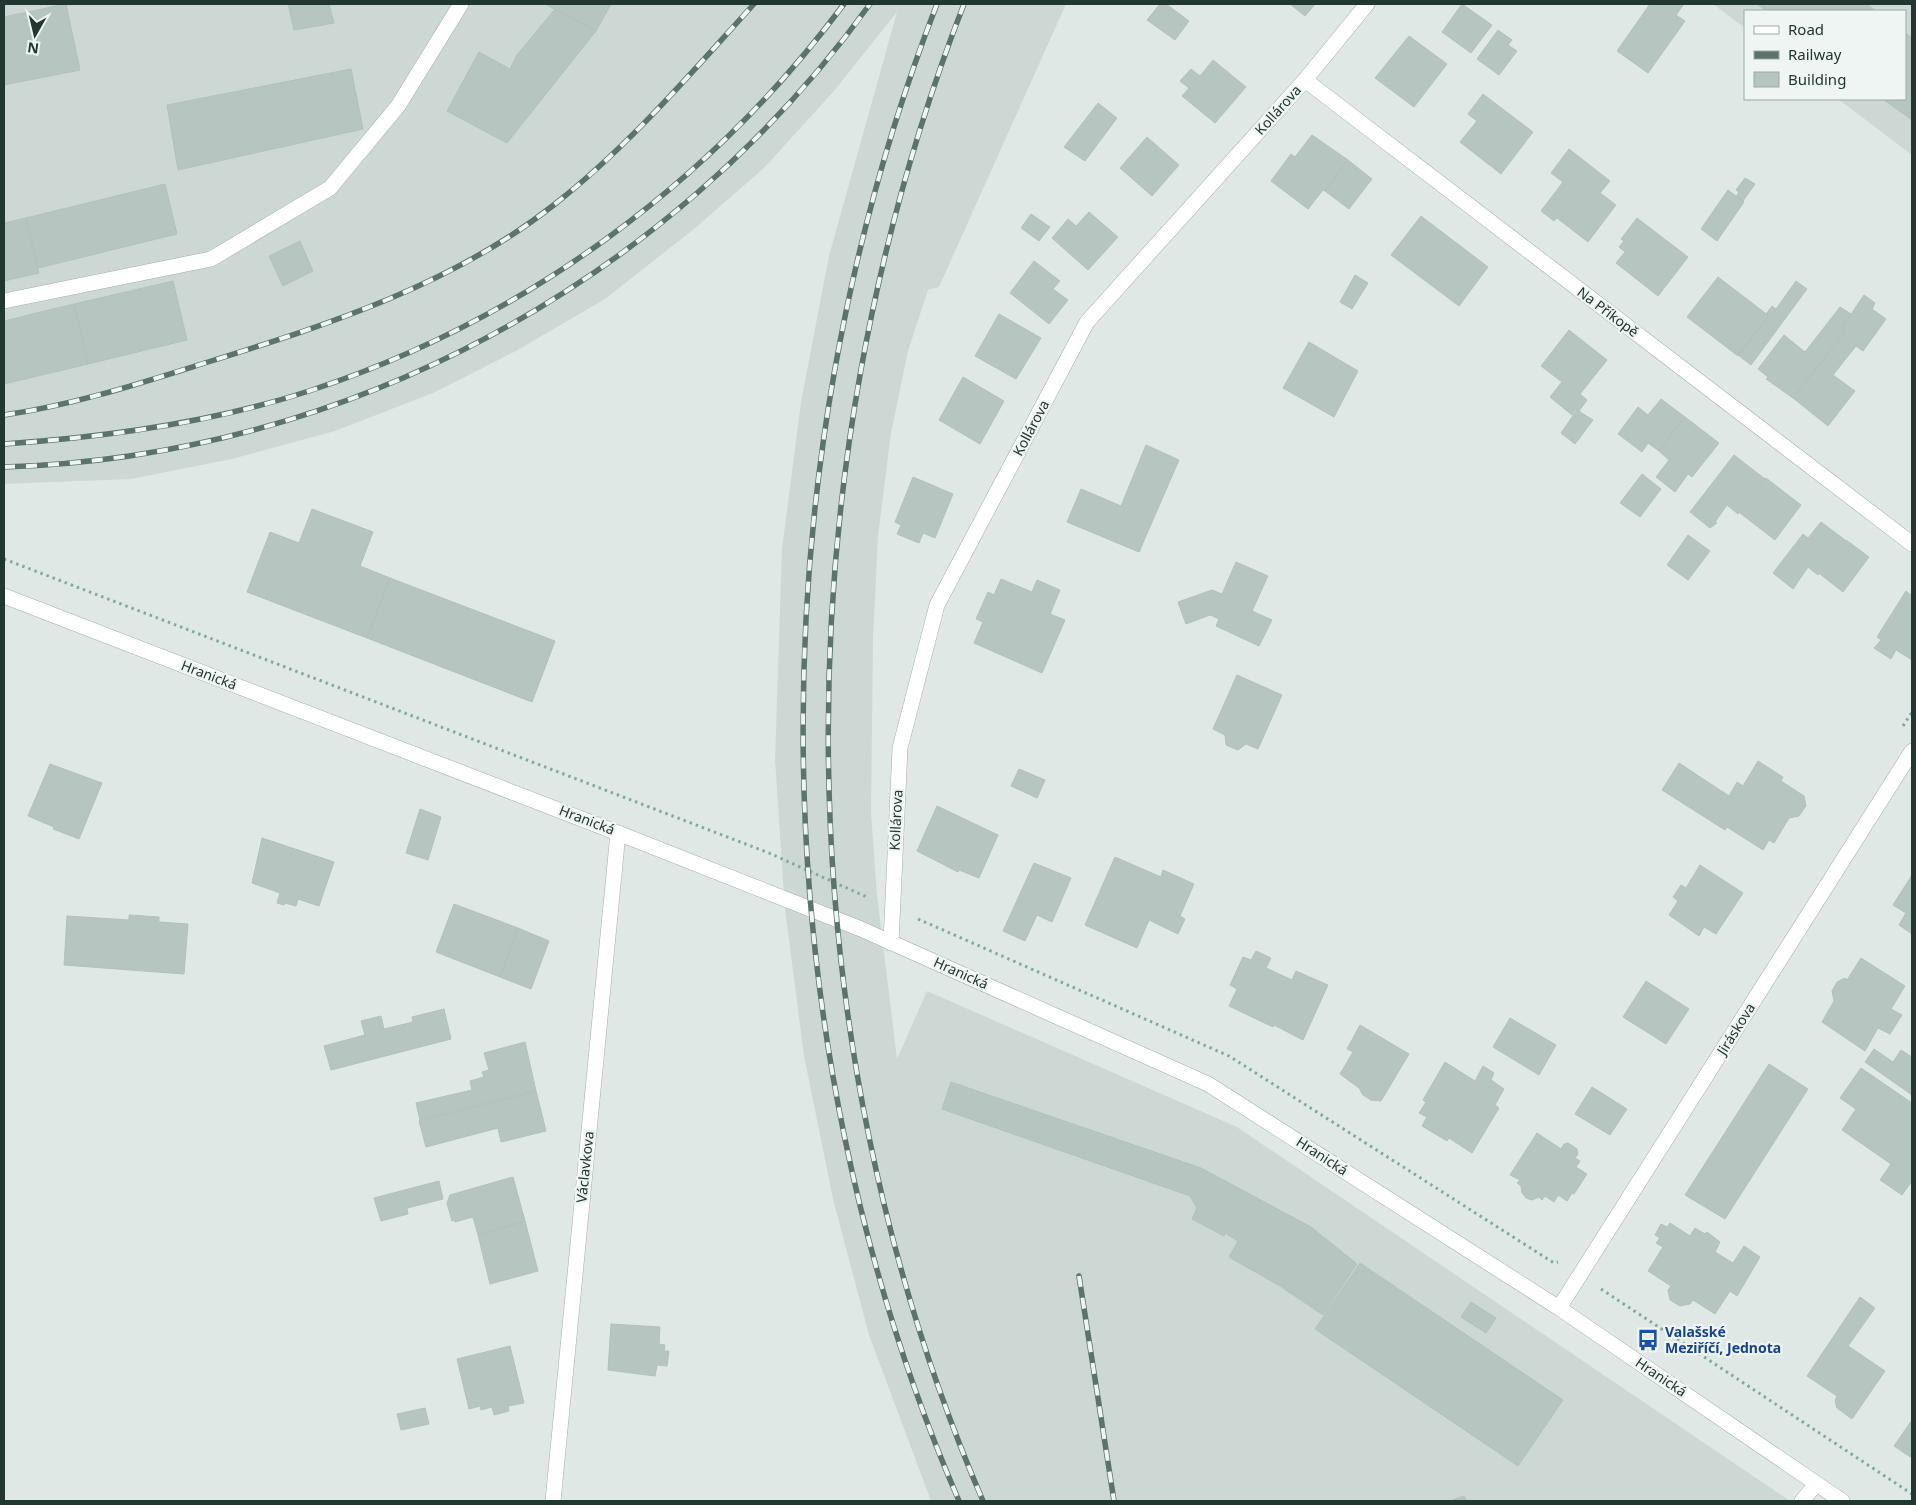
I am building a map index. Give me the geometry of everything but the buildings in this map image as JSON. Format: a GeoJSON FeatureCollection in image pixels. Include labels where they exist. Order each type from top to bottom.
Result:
{"type":"FeatureCollection","features":[{"type":"Feature","properties":{"kind":"street"},"geometry":{"type":"LineString","coordinates":[[4,301],[211,258],[330,188],[398,106],[460,4]]}},
{"type":"Feature","properties":{"kind":"street","name":"Kollárova"},"geometry":{"type":"LineString","coordinates":[[892,943],[900,748],[937,604],[1087,322],[1304,80],[1367,4]]}},
{"type":"Feature","properties":{"kind":"street","name":"Na Příkopě"},"geometry":{"type":"LineString","coordinates":[[1304,80],[1912,544]]}},
{"type":"Feature","properties":{"kind":"street","name":"Hranická"},"geometry":{"type":"LineString","coordinates":[[4,596],[618,833],[892,943],[1208,1084],[1559,1308],[1842,1501]]}},
{"type":"Feature","properties":{"kind":"street","name":"Jiráskova"},"geometry":{"type":"LineString","coordinates":[[1559,1308],[1912,751]]}},
{"type":"Feature","properties":{"kind":"street","name":"Václavkova"},"geometry":{"type":"LineString","coordinates":[[553,1501],[618,833]]}},
{"type":"Feature","properties":{"kind":"street"},"geometry":{"type":"LineString","coordinates":[[1802,1501],[1816,1484]]}},
{"type":"Feature","properties":{"kind":"path"},"geometry":{"type":"LineString","coordinates":[[4,559],[769,853],[1229,1056],[1554,1263],[1564,1260]]}},
{"type":"Feature","properties":{"kind":"path"},"geometry":{"type":"LineString","coordinates":[[1902,728],[1912,712]]}},
{"type":"Feature","properties":{"kind":"path"},"geometry":{"type":"LineString","coordinates":[[1597,1285],[1606,1294],[1912,1494]]}},
{"type":"Feature","properties":{"kind":"shaded area"},"geometry":{"type":"Polygon","coordinates":[[[4,4],[1066,4],[939,287],[928,290],[908,351],[891,433],[878,536],[873,638],[871,813],[877,895],[897,1059],[927,991],[1237,1127],[1790,1501],[931,1501],[869,1335],[833,1199],[804,1056],[785,909],[775,760],[782,549],[801,402],[829,256],[897,12],[834,91],[764,168],[694,229],[605,299],[516,351],[433,393],[335,431],[232,459],[131,479],[4,484],[4,4]]]}},
{"type":"Feature","properties":{"kind":"shaded area"},"geometry":{"type":"Polygon","coordinates":[[[1713,4],[1912,4],[1912,155],[1839,100],[1906,100],[1906,10],[1744,10],[1744,27],[1713,4]]]}},
{"type":"Feature","properties":{"kind":"railway"},"geometry":{"type":"LineString","coordinates":[[4,415],[30,411],[107,393],[299,333],[389,299],[475,257],[516,232],[582,182],[659,108],[754,4]]}},
{"type":"Feature","properties":{"kind":"railway"},"geometry":{"type":"LineString","coordinates":[[4,444],[120,433],[234,412],[309,391],[388,362],[464,326],[537,285],[606,239],[672,187],[734,131],[791,69],[844,4]]}},
{"type":"Feature","properties":{"kind":"railway"},"geometry":{"type":"LineString","coordinates":[[4,467],[131,456],[256,429],[376,389],[491,336],[599,270],[699,192],[789,103],[870,4]]}},
{"type":"Feature","properties":{"kind":"railway"},"geometry":{"type":"LineString","coordinates":[[937,4],[877,185],[834,372],[810,562],[803,755],[815,947],[844,1137],[893,1322],[959,1501]]}},
{"type":"Feature","properties":{"kind":"railway"},"geometry":{"type":"LineString","coordinates":[[964,4],[903,185],[861,372],[835,563],[828,755],[839,946],[869,1136],[917,1322],[983,1501]]}},
{"type":"Feature","properties":{"kind":"railway"},"geometry":{"type":"LineString","coordinates":[[1079,1276],[1114,1501]]}},
{"type":"Feature","properties":{"kind":"place","name":"Valašské Meziříčí, Jednota"},"geometry":{"type":"Point","coordinates":[1648,1340]}}]}
